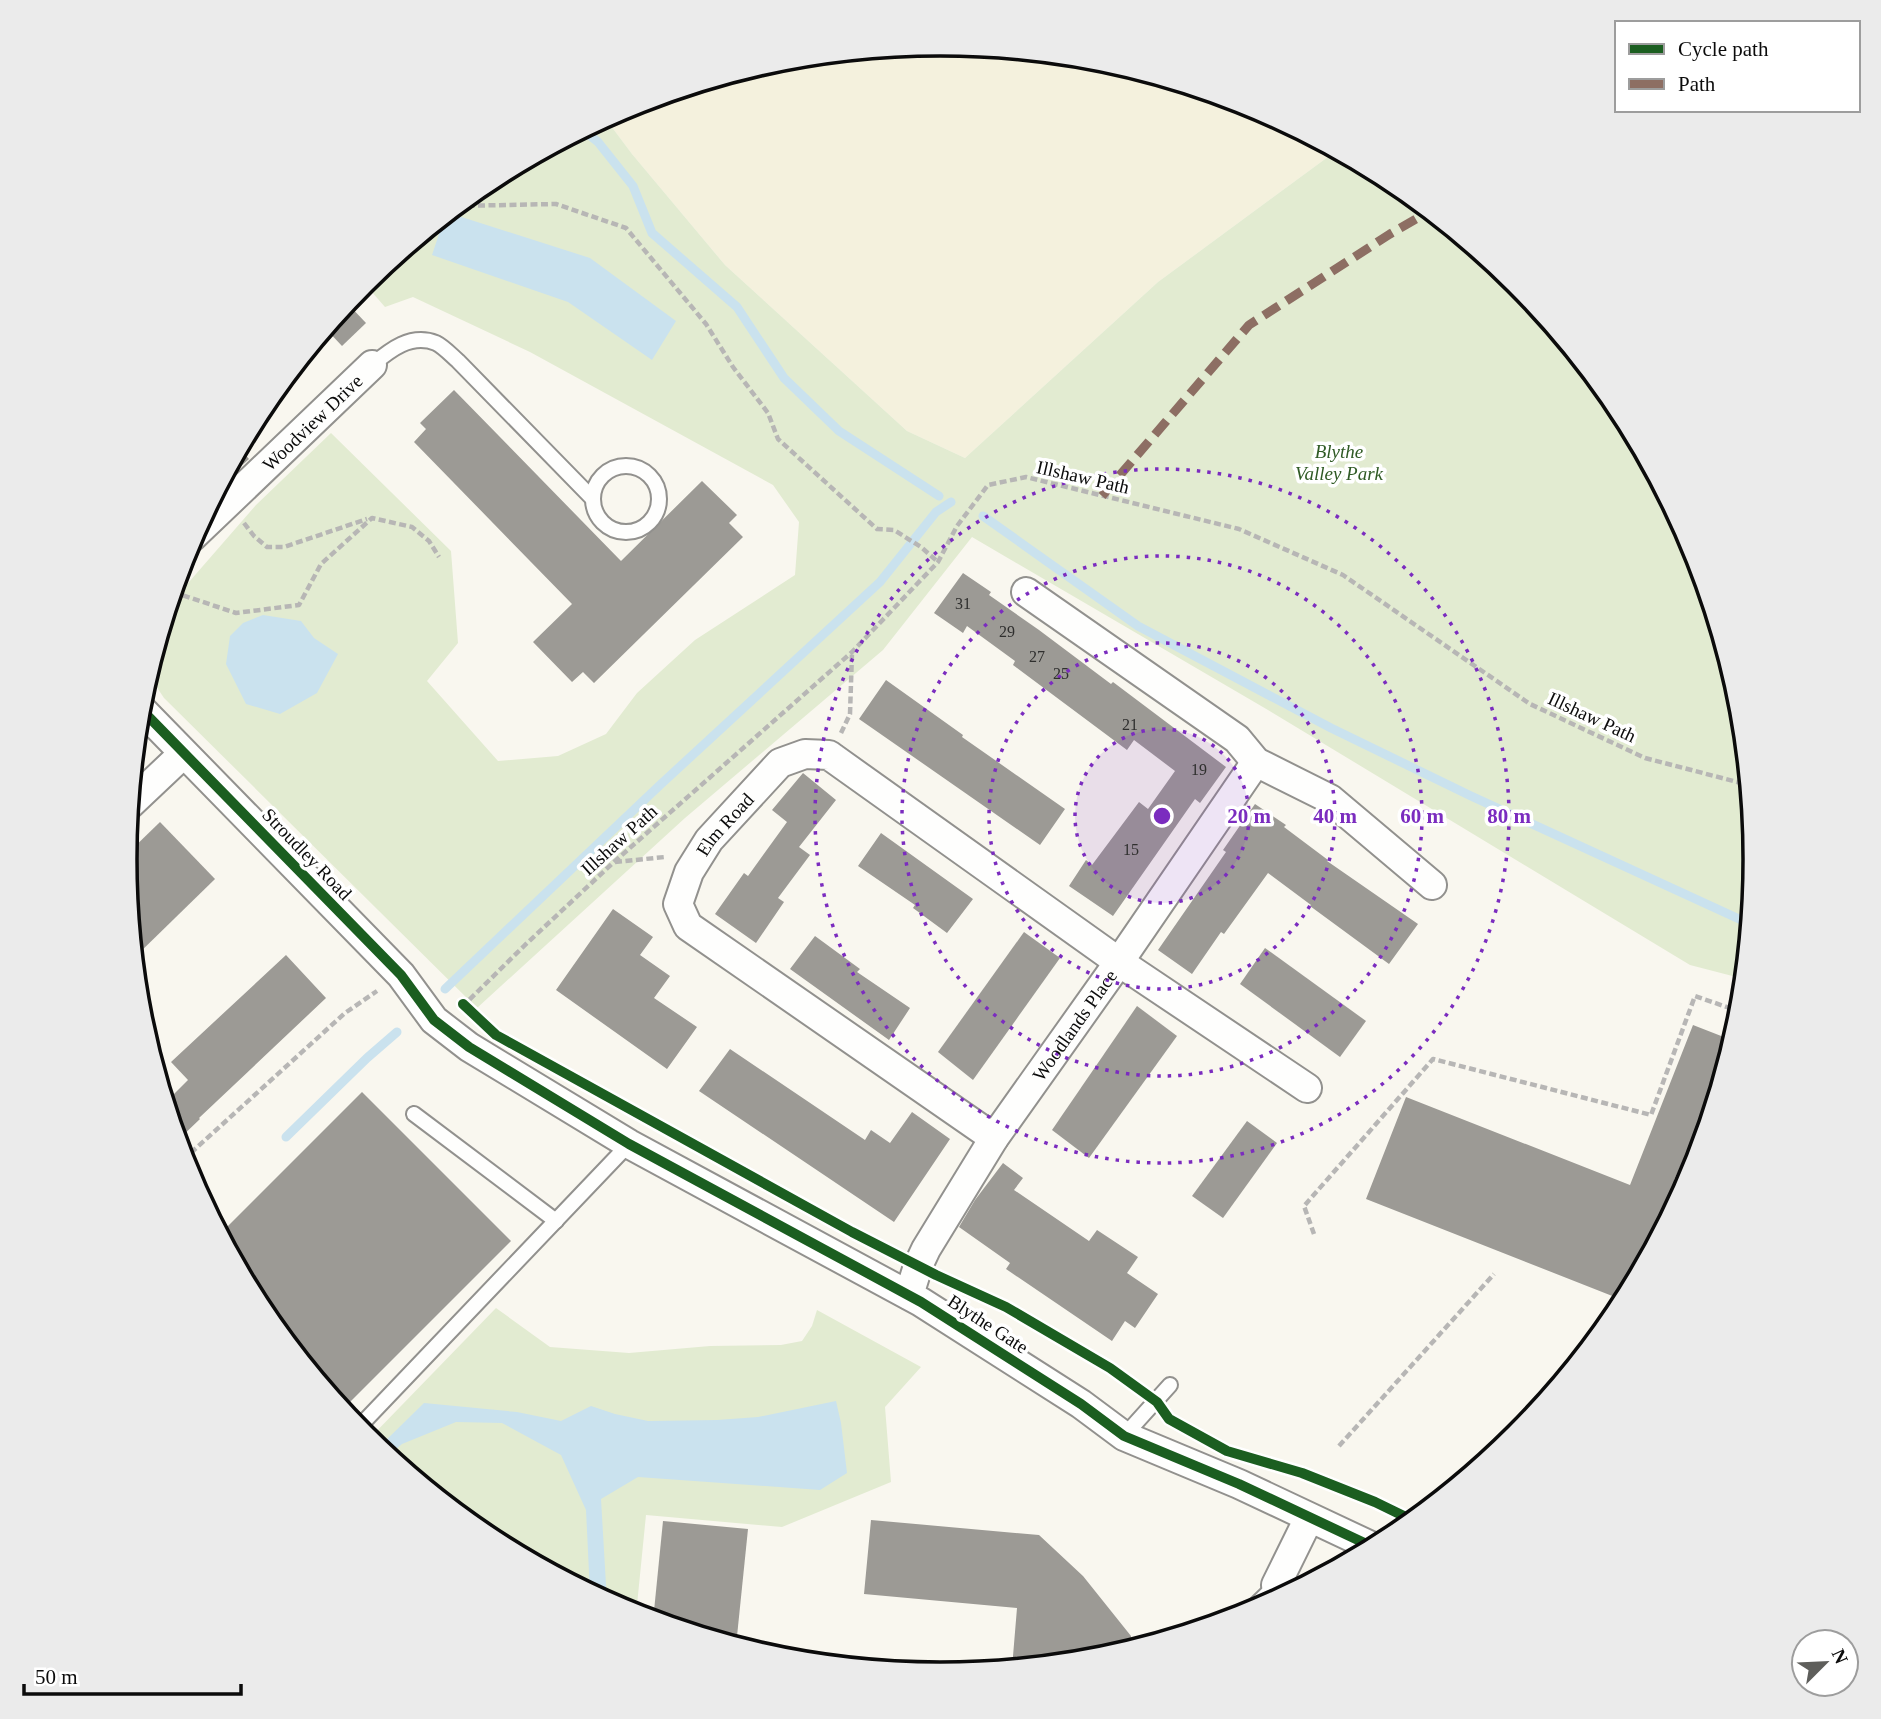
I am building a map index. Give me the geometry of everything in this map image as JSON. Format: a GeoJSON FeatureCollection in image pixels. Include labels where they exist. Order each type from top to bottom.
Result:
{"type":"FeatureCollection","features":[{"type":"Feature","properties":{"kind":"street","name":"Woodview Drive"},"geometry":{"type":"LineString","coordinates":[[215,516],[372,366]]}},
{"type":"Feature","properties":{"kind":"street"},"geometry":{"type":"LineString","coordinates":[[1026,592],[1237,739],[1256,762],[1330,799],[1432,885]]}},
{"type":"Feature","properties":{"kind":"street","name":"Stroudley Road"},"geometry":{"type":"LineString","coordinates":[[150,718],[401,975],[434,1020],[444,1028]]}},
{"type":"Feature","properties":{"kind":"street"},"geometry":{"type":"LineString","coordinates":[[140,794],[183,754]]}},
{"type":"Feature","properties":{"kind":"street","name":"Elm Road"},"geometry":{"type":"LineString","coordinates":[[829,755],[805,754],[779,764],[709,839],[691,869],[678,904],[688,926],[994,1138]]}},
{"type":"Feature","properties":{"kind":"street"},"geometry":{"type":"LineString","coordinates":[[829,755],[1119,962],[1307,1088]]}},
{"type":"Feature","properties":{"kind":"street","name":"Woodlands Place"},"geometry":{"type":"LineString","coordinates":[[909,1295],[926,1248],[994,1138],[1256,762]]}},
{"type":"Feature","properties":{"kind":"street","name":"Blythe Gate"},"geometry":{"type":"LineString","coordinates":[[444,1028],[469,1047],[629,1144],[909,1295],[1081,1404],[1124,1436],[1239,1484],[1363,1542]]}},
{"type":"Feature","properties":{"kind":"street"},"geometry":{"type":"LineString","coordinates":[[1280,1587],[1309,1518]]}},
{"type":"Feature","properties":{"kind":"lane"},"geometry":{"type":"LineString","coordinates":[[372,366],[394,348],[417,339],[438,344],[458,361],[593,499],[599,519],[617,531],[627,533],[647,525],[659,507],[660,496],[650,475],[641,468],[630,465],[618,466],[599,479],[593,499]]}},
{"type":"Feature","properties":{"kind":"lane"},"geometry":{"type":"LineString","coordinates":[[414,1114],[556,1221]]}},
{"type":"Feature","properties":{"kind":"lane"},"geometry":{"type":"LineString","coordinates":[[365,1421],[629,1144]]}},
{"type":"Feature","properties":{"kind":"lane"},"geometry":{"type":"LineString","coordinates":[[1124,1436],[1170,1385]]}},
{"type":"Feature","properties":{"kind":"path"},"geometry":{"type":"LineString","coordinates":[[474,206],[556,204],[626,228],[706,324],[733,367],[768,413],[778,439],[877,529],[894,530],[938,562]]}},
{"type":"Feature","properties":{"kind":"path"},"geometry":{"type":"LineString","coordinates":[[228,503],[254,536],[267,547],[284,547],[372,518],[412,527],[429,541],[439,557]]}},
{"type":"Feature","properties":{"kind":"path"},"geometry":{"type":"LineString","coordinates":[[182,595],[236,614],[299,605],[321,564],[372,518]]}},
{"type":"Feature","properties":{"kind":"path"},"geometry":{"type":"LineString","coordinates":[[829,755],[850,714],[852,652]]}},
{"type":"Feature","properties":{"kind":"path"},"geometry":{"type":"LineString","coordinates":[[614,862],[670,857],[691,869]]}},
{"type":"Feature","properties":{"kind":"path"},"geometry":{"type":"LineString","coordinates":[[192,1152],[345,1013],[401,975]]}},
{"type":"Feature","properties":{"kind":"path"},"geometry":{"type":"LineString","coordinates":[[1314,1234],[1304,1206],[1433,1059],[1651,1115],[1695,996],[1730,1008]]}},
{"type":"Feature","properties":{"kind":"path"},"geometry":{"type":"LineString","coordinates":[[1339,1446],[1494,1274]]}},
{"type":"Feature","properties":{"kind":"shaded area"},"geometry":{"type":"Polygon","coordinates":[[[940,56],[1045,63],[1148,83],[1248,117],[1328,157],[1158,282],[965,458],[907,431],[725,265],[612,127],[682,99],[784,71],[888,58],[940,56]]]}},
{"type":"Feature","properties":{"kind":"green space","name":"Blythe Valley Park"},"geometry":{"type":"Polygon","coordinates":[[[612,127],[725,265],[907,431],[965,458],[1158,282],[1328,157],[1387,191],[1430,222],[1509,291],[1578,370],[1609,413],[1661,504],[1701,601],[1729,703],[1742,807],[1744,860],[1735,977],[1690,965],[1268,710],[972,537],[883,650],[685,818],[477,1008],[164,698],[156,686],[185,586],[256,505],[331,433],[451,551],[458,643],[427,681],[498,761],[558,756],[606,734],[637,693],[695,640],[795,575],[799,522],[773,485],[530,352],[413,297],[385,307],[371,292],[451,222],[494,191],[539,164],[612,127]]]}},
{"type":"Feature","properties":{"kind":"green space"},"geometry":{"type":"Polygon","coordinates":[[[496,1308],[550,1347],[629,1353],[710,1346],[781,1345],[802,1341],[812,1326],[817,1310],[921,1367],[885,1407],[891,1482],[782,1527],[646,1515],[637,1604],[585,1580],[494,1528],[451,1497],[376,1432],[496,1308]]]}},
{"type":"Feature","properties":{"kind":"water"},"geometry":{"type":"Polygon","coordinates":[[[459,216],[590,258],[676,321],[652,360],[568,302],[432,255],[440,231],[459,216]]]}},
{"type":"Feature","properties":{"kind":"water"},"geometry":{"type":"Polygon","coordinates":[[[263,615],[301,621],[314,638],[338,654],[317,693],[280,714],[246,704],[226,664],[230,636],[243,623],[263,615]]]}},
{"type":"Feature","properties":{"kind":"water"},"geometry":{"type":"Polygon","coordinates":[[[836,1401],[847,1473],[820,1490],[638,1477],[601,1499],[606,1590],[589,1582],[586,1510],[561,1455],[502,1423],[456,1422],[402,1444],[395,1450],[386,1441],[424,1403],[517,1412],[561,1421],[591,1406],[648,1421],[758,1417],[836,1401]]]}},
{"type":"Feature","properties":{"kind":"building"},"geometry":{"type":"Polygon","coordinates":[[[354,310],[366,323],[342,346],[332,335],[354,310]]]}},
{"type":"Feature","properties":{"kind":"building"},"geometry":{"type":"Polygon","coordinates":[[[454,390],[621,561],[702,481],[737,515],[729,523],[743,537],[594,683],[583,672],[572,682],[533,642],[572,604],[414,442],[426,429],[420,423],[454,390]]]}},
{"type":"Feature","properties":{"kind":"building"},"geometry":{"type":"Polygon","coordinates":[[[963,573],[991,592],[989,595],[1111,684],[1113,682],[1226,767],[1200,803],[1195,799],[1113,916],[1069,886],[1086,860],[1092,865],[1139,802],[1148,809],[1175,771],[1134,740],[1127,750],[1013,665],[1015,661],[967,626],[963,633],[934,613],[963,573]]]}},
{"type":"Feature","properties":{"kind":"building"},"geometry":{"type":"Polygon","coordinates":[[[886,680],[1065,809],[1040,845],[859,719],[886,680]]]}},
{"type":"Feature","properties":{"kind":"building"},"geometry":{"type":"Polygon","coordinates":[[[803,773],[836,800],[799,847],[810,855],[778,898],[784,902],[756,943],[715,914],[744,873],[748,876],[787,822],[772,810],[803,773]]]}},
{"type":"Feature","properties":{"kind":"building"},"geometry":{"type":"Polygon","coordinates":[[[1255,804],[1286,825],[1284,827],[1327,861],[1418,924],[1389,964],[1268,873],[1192,974],[1158,950],[1226,852],[1223,850],[1255,804]]]}},
{"type":"Feature","properties":{"kind":"building"},"geometry":{"type":"Polygon","coordinates":[[[160,822],[215,879],[143,950],[139,912],[138,844],[160,822]]]}},
{"type":"Feature","properties":{"kind":"building"},"geometry":{"type":"Polygon","coordinates":[[[881,833],[973,899],[947,933],[913,908],[915,905],[858,866],[881,833]]]}},
{"type":"Feature","properties":{"kind":"building"},"geometry":{"type":"Polygon","coordinates":[[[613,909],[653,937],[640,955],[670,976],[654,998],[697,1027],[667,1069],[556,990],[613,909]]]}},
{"type":"Feature","properties":{"kind":"building"},"geometry":{"type":"Polygon","coordinates":[[[1024,932],[1060,958],[973,1080],[938,1052],[1024,932]]]}},
{"type":"Feature","properties":{"kind":"building"},"geometry":{"type":"Polygon","coordinates":[[[815,936],[860,969],[857,972],[910,1008],[889,1040],[790,969],[815,936]]]}},
{"type":"Feature","properties":{"kind":"building"},"geometry":{"type":"Polygon","coordinates":[[[1265,948],[1366,1021],[1340,1057],[1240,984],[1265,948]]]}},
{"type":"Feature","properties":{"kind":"building"},"geometry":{"type":"Polygon","coordinates":[[[286,955],[326,998],[185,1133],[173,1095],[188,1080],[171,1062],[286,955]]]}},
{"type":"Feature","properties":{"kind":"building"},"geometry":{"type":"Polygon","coordinates":[[[1137,1006],[1177,1036],[1089,1158],[1052,1130],[1137,1006]]]}},
{"type":"Feature","properties":{"kind":"building"},"geometry":{"type":"Polygon","coordinates":[[[1693,1025],[1724,1037],[1701,1118],[1674,1180],[1677,1181],[1661,1215],[1614,1297],[1366,1199],[1406,1097],[1630,1185],[1693,1025]]]}},
{"type":"Feature","properties":{"kind":"building"},"geometry":{"type":"Polygon","coordinates":[[[730,1049],[865,1140],[871,1130],[890,1143],[912,1112],[950,1139],[894,1222],[699,1091],[730,1049]]]}},
{"type":"Feature","properties":{"kind":"building"},"geometry":{"type":"Polygon","coordinates":[[[362,1092],[511,1241],[349,1403],[303,1349],[272,1306],[227,1227],[362,1092]]]}},
{"type":"Feature","properties":{"kind":"building"},"geometry":{"type":"Polygon","coordinates":[[[1247,1121],[1277,1143],[1223,1218],[1192,1196],[1247,1121]]]}},
{"type":"Feature","properties":{"kind":"building"},"geometry":{"type":"Polygon","coordinates":[[[1003,1163],[1023,1178],[1014,1190],[1089,1241],[1097,1230],[1138,1257],[1127,1273],[1158,1294],[1135,1328],[1125,1321],[1112,1341],[1006,1269],[1010,1263],[959,1227],[975,1200],[1003,1163]]]}},
{"type":"Feature","properties":{"kind":"building"},"geometry":{"type":"Polygon","coordinates":[[[871,1520],[1039,1535],[1083,1576],[1131,1636],[1131,1640],[1097,1648],[1013,1659],[1017,1608],[864,1594],[871,1520]]]}},
{"type":"Feature","properties":{"kind":"building"},"geometry":{"type":"Polygon","coordinates":[[[663,1521],[748,1529],[737,1637],[654,1610],[663,1521]]]}},
{"type":"Feature","properties":{"kind":"waterway"},"geometry":{"type":"LineString","coordinates":[[591,136],[633,186],[652,233],[737,307],[784,378],[839,431],[939,496]]}},
{"type":"Feature","properties":{"kind":"waterway"},"geometry":{"type":"LineString","coordinates":[[445,989],[880,582],[936,512],[951,502]]}},
{"type":"Feature","properties":{"kind":"waterway"},"geometry":{"type":"LineString","coordinates":[[983,516],[1138,626],[1331,728],[1471,796],[1741,920]]}},
{"type":"Feature","properties":{"kind":"waterway"},"geometry":{"type":"LineString","coordinates":[[286,1137],[397,1032]]}},
{"type":"Feature","properties":{"kind":"marked path"},"geometry":{"type":"LineString","coordinates":[[1102,496],[1249,325],[1422,216]]}},
{"type":"Feature","properties":{"kind":"cycle path"},"geometry":{"type":"LineString","coordinates":[[150,718],[401,975],[434,1020],[469,1047],[629,1144],[921,1302],[1081,1404],[1124,1436],[1239,1484],[1363,1542]]}},
{"type":"Feature","properties":{"kind":"cycle path"},"geometry":{"type":"LineString","coordinates":[[463,1004],[496,1035],[852,1232],[1006,1307],[1110,1368],[1157,1402],[1169,1419],[1227,1451],[1302,1473],[1404,1516]]}}]}
